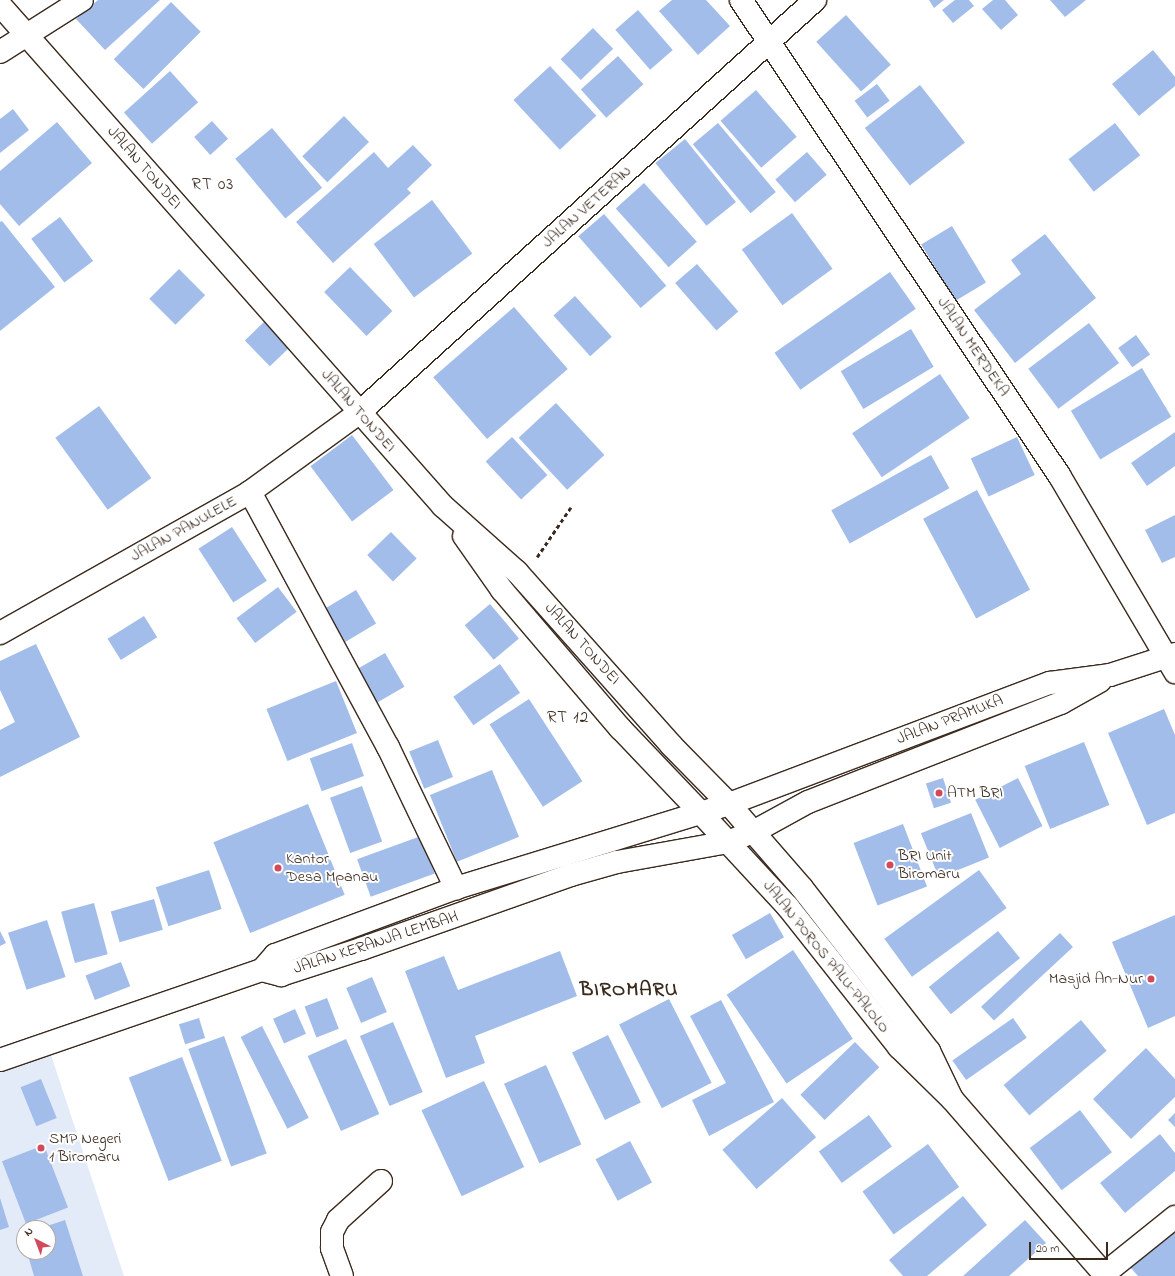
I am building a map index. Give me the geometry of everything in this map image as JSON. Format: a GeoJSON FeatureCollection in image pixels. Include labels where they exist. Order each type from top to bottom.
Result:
{"type":"FeatureCollection","features":[{"type":"Feature","properties":{"kind":"street"},"geometry":{"type":"LineString","coordinates":[[0,52],[82,0]]}},
{"type":"Feature","properties":{"kind":"street","name":"JALAN MERDEKA"},"geometry":{"type":"LineString","coordinates":[[741,0],[1059,475],[1173,661]]}},
{"type":"Feature","properties":{"kind":"street","name":"JALAN VETERAN"},"geometry":{"type":"LineString","coordinates":[[360,412],[815,0]]}},
{"type":"Feature","properties":{"kind":"street","name":"JALAN TONDEI"},"geometry":{"type":"LineString","coordinates":[[0,5],[443,506],[517,572],[729,804]]}},
{"type":"Feature","properties":{"kind":"street","name":"JALAN PANULELE"},"geometry":{"type":"LineString","coordinates":[[0,633],[250,492],[360,412]]}},
{"type":"Feature","properties":{"kind":"street"},"geometry":{"type":"LineString","coordinates":[[250,492],[388,747],[456,888]]}},
{"type":"Feature","properties":{"kind":"street","name":"JALAN POROS PALU-PALOLO"},"geometry":{"type":"LineString","coordinates":[[443,506],[502,590],[620,728],[788,907],[899,1047],[952,1098],[1105,1275]]}},
{"type":"Feature","properties":{"kind":"street","name":"JALAN PRAMUKA"},"geometry":{"type":"LineString","coordinates":[[262,970],[275,955],[456,888],[603,840],[729,804],[1050,683],[1110,675],[1173,661]]}},
{"type":"Feature","properties":{"kind":"street","name":"JALAN KERANJA LEMBAH"},"geometry":{"type":"LineString","coordinates":[[262,970],[281,975],[571,875],[617,862],[728,842],[755,831],[808,802],[1061,703],[1110,675]]}},
{"type":"Feature","properties":{"kind":"street","name":"JALAN POROS PALU-PALOLO"},"geometry":{"type":"LineString","coordinates":[[729,804],[755,831],[929,1051],[952,1098]]}},
{"type":"Feature","properties":{"kind":"street"},"geometry":{"type":"LineString","coordinates":[[0,1060],[262,970]]}},
{"type":"Feature","properties":{"kind":"street"},"geometry":{"type":"LineString","coordinates":[[342,1276],[332,1248],[332,1232],[338,1220],[381,1181]]}},
{"type":"Feature","properties":{"kind":"street"},"geometry":{"type":"LineString","coordinates":[[1105,1275],[1175,1217]]}},
{"type":"Feature","properties":{"kind":"path"},"geometry":{"type":"LineString","coordinates":[[517,572],[541,553],[571,507]]}},
{"type":"Feature","properties":{"kind":"shaded area","name":"SMP Negeri 1 Biromaru"},"geometry":{"type":"Polygon","coordinates":[[[50,1052],[124,1276],[0,1276],[0,1068],[50,1052]]]}},
{"type":"Feature","properties":{"kind":"building"},"geometry":{"type":"Polygon","coordinates":[[[98,0],[160,0],[105,50],[76,19],[98,0]]]}},
{"type":"Feature","properties":{"kind":"building"},"geometry":{"type":"Polygon","coordinates":[[[672,0],[706,0],[730,26],[698,55],[659,11],[672,0]]]}},
{"type":"Feature","properties":{"kind":"building"},"geometry":{"type":"Polygon","coordinates":[[[929,0],[944,0],[934,8],[929,0]]]}},
{"type":"Feature","properties":{"kind":"building"},"geometry":{"type":"Polygon","coordinates":[[[955,0],[969,0],[974,6],[953,23],[942,10],[955,0]]]}},
{"type":"Feature","properties":{"kind":"building"},"geometry":{"type":"Polygon","coordinates":[[[993,0],[1005,0],[1018,15],[1001,30],[982,9],[993,0]]]}},
{"type":"Feature","properties":{"kind":"building"},"geometry":{"type":"Polygon","coordinates":[[[1050,0],[1086,0],[1065,17],[1050,0]]]}},
{"type":"Feature","properties":{"kind":"building"},"geometry":{"type":"Polygon","coordinates":[[[171,2],[201,32],[143,89],[114,59],[171,2]]]}},
{"type":"Feature","properties":{"kind":"building"},"geometry":{"type":"Polygon","coordinates":[[[638,10],[673,50],[650,70],[615,30],[638,10]]]}},
{"type":"Feature","properties":{"kind":"building"},"geometry":{"type":"Polygon","coordinates":[[[846,15],[891,65],[861,92],[816,42],[846,15]]]}},
{"type":"Feature","properties":{"kind":"building"},"geometry":{"type":"Polygon","coordinates":[[[593,28],[613,49],[581,80],[561,59],[593,28]]]}},
{"type":"Feature","properties":{"kind":"building"},"geometry":{"type":"Polygon","coordinates":[[[1153,50],[1175,77],[1175,86],[1139,116],[1112,84],[1153,50]]]}},
{"type":"Feature","properties":{"kind":"building"},"geometry":{"type":"Polygon","coordinates":[[[618,56],[643,84],[606,118],[581,89],[618,56]]]}},
{"type":"Feature","properties":{"kind":"building"},"geometry":{"type":"Polygon","coordinates":[[[550,66],[596,116],[560,150],[513,100],[550,66]]]}},
{"type":"Feature","properties":{"kind":"building"},"geometry":{"type":"Polygon","coordinates":[[[170,71],[198,102],[152,144],[124,112],[170,71]]]}},
{"type":"Feature","properties":{"kind":"building"},"geometry":{"type":"Polygon","coordinates":[[[877,84],[890,101],[867,118],[855,101],[877,84]]]}},
{"type":"Feature","properties":{"kind":"building"},"geometry":{"type":"Polygon","coordinates":[[[920,85],[965,143],[910,186],[865,128],[920,85]]]}},
{"type":"Feature","properties":{"kind":"building"},"geometry":{"type":"Polygon","coordinates":[[[756,90],[797,137],[761,168],[721,121],[756,90]]]}},
{"type":"Feature","properties":{"kind":"building"},"geometry":{"type":"Polygon","coordinates":[[[13,109],[29,130],[0,153],[0,119],[13,109]]]}},
{"type":"Feature","properties":{"kind":"building"},"geometry":{"type":"Polygon","coordinates":[[[344,116],[369,142],[327,182],[302,156],[344,116]]]}},
{"type":"Feature","properties":{"kind":"building"},"geometry":{"type":"Polygon","coordinates":[[[212,121],[228,139],[210,155],[194,137],[212,121]]]}},
{"type":"Feature","properties":{"kind":"building"},"geometry":{"type":"Polygon","coordinates":[[[57,122],[92,163],[19,226],[0,204],[0,171],[57,122]]]}},
{"type":"Feature","properties":{"kind":"building"},"geometry":{"type":"Polygon","coordinates":[[[718,123],[776,192],[751,213],[693,144],[718,123]]]}},
{"type":"Feature","properties":{"kind":"building"},"geometry":{"type":"Polygon","coordinates":[[[1115,123],[1140,155],[1094,192],[1069,159],[1115,123]]]}},
{"type":"Feature","properties":{"kind":"building"},"geometry":{"type":"Polygon","coordinates":[[[272,128],[322,188],[285,219],[235,159],[272,128]]]}},
{"type":"Feature","properties":{"kind":"building"},"geometry":{"type":"Polygon","coordinates":[[[685,139],[736,202],[706,226],[655,163],[685,139]]]}},
{"type":"Feature","properties":{"kind":"building"},"geometry":{"type":"Polygon","coordinates":[[[413,145],[432,165],[407,189],[411,193],[333,263],[296,222],[374,152],[388,168],[413,145]]]}},
{"type":"Feature","properties":{"kind":"building"},"geometry":{"type":"Polygon","coordinates":[[[807,152],[827,175],[795,202],[775,180],[807,152]]]}},
{"type":"Feature","properties":{"kind":"building"},"geometry":{"type":"Polygon","coordinates":[[[644,183],[697,242],[669,267],[616,208],[644,183]]]}},
{"type":"Feature","properties":{"kind":"building"},"geometry":{"type":"Polygon","coordinates":[[[432,200],[472,254],[414,297],[374,244],[432,200]]]}},
{"type":"Feature","properties":{"kind":"building"},"geometry":{"type":"Polygon","coordinates":[[[792,213],[833,269],[782,305],[742,249],[792,213]]]}},
{"type":"Feature","properties":{"kind":"building"},"geometry":{"type":"Polygon","coordinates":[[[604,214],[666,286],[641,308],[578,236],[604,214]]]}},
{"type":"Feature","properties":{"kind":"building"},"geometry":{"type":"Polygon","coordinates":[[[60,217],[93,261],[64,283],[31,239],[60,217]]]}},
{"type":"Feature","properties":{"kind":"building"},"geometry":{"type":"Polygon","coordinates":[[[2,221],[55,287],[0,331],[0,222],[2,221]]]}},
{"type":"Feature","properties":{"kind":"building"},"geometry":{"type":"Polygon","coordinates":[[[952,226],[986,283],[955,301],[921,245],[952,226]]]}},
{"type":"Feature","properties":{"kind":"building"},"geometry":{"type":"Polygon","coordinates":[[[1045,234],[1096,298],[1015,363],[974,310],[1021,274],[1011,260],[1045,234]]]}},
{"type":"Feature","properties":{"kind":"building"},"geometry":{"type":"Polygon","coordinates":[[[697,264],[738,312],[716,331],[675,283],[697,264]]]}},
{"type":"Feature","properties":{"kind":"building"},"geometry":{"type":"Polygon","coordinates":[[[350,267],[392,311],[366,336],[324,292],[350,267]]]}},
{"type":"Feature","properties":{"kind":"building"},"geometry":{"type":"Polygon","coordinates":[[[179,269],[205,295],[175,325],[149,299],[179,269]]]}},
{"type":"Feature","properties":{"kind":"building"},"geometry":{"type":"Polygon","coordinates":[[[890,272],[916,309],[800,390],[774,353],[890,272]]]}},
{"type":"Feature","properties":{"kind":"building"},"geometry":{"type":"Polygon","coordinates":[[[575,296],[612,337],[590,356],[553,315],[575,296]]]}},
{"type":"Feature","properties":{"kind":"building"},"geometry":{"type":"Polygon","coordinates":[[[514,307],[568,369],[487,439],[433,377],[514,307]]]}},
{"type":"Feature","properties":{"kind":"building"},"geometry":{"type":"Polygon","coordinates":[[[265,321],[290,347],[270,366],[245,340],[265,321]]]}},
{"type":"Feature","properties":{"kind":"building"},"geometry":{"type":"Polygon","coordinates":[[[1089,323],[1119,363],[1058,409],[1028,369],[1089,323]]]}},
{"type":"Feature","properties":{"kind":"building"},"geometry":{"type":"Polygon","coordinates":[[[911,329],[934,367],[863,409],[841,371],[911,329]]]}},
{"type":"Feature","properties":{"kind":"building"},"geometry":{"type":"Polygon","coordinates":[[[1136,335],[1150,354],[1132,367],[1118,348],[1136,335]]]}},
{"type":"Feature","properties":{"kind":"building"},"geometry":{"type":"Polygon","coordinates":[[[1142,368],[1171,417],[1100,460],[1071,411],[1142,368]]]}},
{"type":"Feature","properties":{"kind":"building"},"geometry":{"type":"Polygon","coordinates":[[[940,374],[970,418],[882,477],[852,433],[940,374]]]}},
{"type":"Feature","properties":{"kind":"building"},"geometry":{"type":"Polygon","coordinates":[[[556,403],[604,455],[567,490],[519,438],[556,403]]]}},
{"type":"Feature","properties":{"kind":"building"},"geometry":{"type":"Polygon","coordinates":[[[99,406],[151,478],[108,510],[55,438],[99,406]]]}},
{"type":"Feature","properties":{"kind":"building"},"geometry":{"type":"Polygon","coordinates":[[[1175,432],[1175,466],[1147,486],[1131,463],[1175,432]]]}},
{"type":"Feature","properties":{"kind":"building"},"geometry":{"type":"Polygon","coordinates":[[[352,435],[394,490],[352,521],[310,466],[352,435]]]}},
{"type":"Feature","properties":{"kind":"building"},"geometry":{"type":"Polygon","coordinates":[[[512,437],[547,475],[521,500],[486,462],[512,437]]]}},
{"type":"Feature","properties":{"kind":"building"},"geometry":{"type":"Polygon","coordinates":[[[1017,437],[1035,475],[989,497],[971,459],[1017,437]]]}},
{"type":"Feature","properties":{"kind":"building"},"geometry":{"type":"Polygon","coordinates":[[[931,455],[949,488],[850,544],[831,510],[931,455]]]}},
{"type":"Feature","properties":{"kind":"building"},"geometry":{"type":"Polygon","coordinates":[[[977,490],[1030,590],[976,618],[923,519],[977,490]]]}},
{"type":"Feature","properties":{"kind":"building"},"geometry":{"type":"Polygon","coordinates":[[[1175,515],[1175,557],[1162,563],[1145,530],[1175,515]]]}},
{"type":"Feature","properties":{"kind":"building"},"geometry":{"type":"Polygon","coordinates":[[[232,527],[267,581],[233,602],[198,549],[232,527]]]}},
{"type":"Feature","properties":{"kind":"building"},"geometry":{"type":"Polygon","coordinates":[[[391,532],[417,559],[393,582],[367,555],[391,532]]]}},
{"type":"Feature","properties":{"kind":"building"},"geometry":{"type":"Polygon","coordinates":[[[278,587],[297,612],[255,643],[236,618],[278,587]]]}},
{"type":"Feature","properties":{"kind":"building"},"geometry":{"type":"Polygon","coordinates":[[[356,590],[376,623],[345,642],[325,609],[356,590]]]}},
{"type":"Feature","properties":{"kind":"building"},"geometry":{"type":"Polygon","coordinates":[[[490,604],[519,638],[494,660],[465,625],[490,604]]]}},
{"type":"Feature","properties":{"kind":"building"},"geometry":{"type":"Polygon","coordinates":[[[144,616],[157,637],[121,660],[108,639],[144,616]]]}},
{"type":"Feature","properties":{"kind":"building"},"geometry":{"type":"Polygon","coordinates":[[[36,644],[80,737],[0,777],[0,730],[15,722],[0,690],[0,661],[36,644]]]}},
{"type":"Feature","properties":{"kind":"building"},"geometry":{"type":"Polygon","coordinates":[[[385,653],[404,687],[373,705],[354,671],[385,653]]]}},
{"type":"Feature","properties":{"kind":"building"},"geometry":{"type":"Polygon","coordinates":[[[500,664],[520,693],[473,725],[453,697],[500,664]]]}},
{"type":"Feature","properties":{"kind":"building"},"geometry":{"type":"Polygon","coordinates":[[[336,681],[357,733],[287,761],[266,709],[336,681]]]}},
{"type":"Feature","properties":{"kind":"building"},"geometry":{"type":"Polygon","coordinates":[[[529,699],[582,781],[543,807],[490,725],[529,699]]]}},
{"type":"Feature","properties":{"kind":"building"},"geometry":{"type":"Polygon","coordinates":[[[1164,709],[1175,735],[1175,813],[1147,825],[1108,733],[1164,709]]]}},
{"type":"Feature","properties":{"kind":"building"},"geometry":{"type":"Polygon","coordinates":[[[438,740],[453,777],[424,789],[409,752],[438,740]]]}},
{"type":"Feature","properties":{"kind":"building"},"geometry":{"type":"Polygon","coordinates":[[[1084,742],[1109,805],[1050,829],[1025,766],[1084,742]]]}},
{"type":"Feature","properties":{"kind":"building"},"geometry":{"type":"Polygon","coordinates":[[[352,743],[364,776],[322,791],[310,758],[352,743]]]}},
{"type":"Feature","properties":{"kind":"building"},"geometry":{"type":"Polygon","coordinates":[[[492,770],[519,837],[457,862],[430,795],[492,770]]]}},
{"type":"Feature","properties":{"kind":"building","name":"ATM BRI"},"geometry":{"type":"Polygon","coordinates":[[[943,778],[951,803],[934,808],[926,784],[943,778]]]}},
{"type":"Feature","properties":{"kind":"building"},"geometry":{"type":"Polygon","coordinates":[[[1018,778],[1043,826],[1000,848],[975,800],[1018,778]]]}},
{"type":"Feature","properties":{"kind":"building"},"geometry":{"type":"Polygon","coordinates":[[[362,786],[382,841],[350,853],[330,798],[362,786]]]}},
{"type":"Feature","properties":{"kind":"building","name":"Kantor Desa Mpanau"},"geometry":{"type":"Polygon","coordinates":[[[308,804],[345,895],[250,933],[213,842],[308,804]]]}},
{"type":"Feature","properties":{"kind":"building"},"geometry":{"type":"Polygon","coordinates":[[[971,813],[989,858],[939,878],[921,833],[971,813]]]}},
{"type":"Feature","properties":{"kind":"building","name":"BRI Unit Biromaru"},"geometry":{"type":"Polygon","coordinates":[[[903,824],[927,887],[878,906],[854,843],[903,824]]]}},
{"type":"Feature","properties":{"kind":"building"},"geometry":{"type":"Polygon","coordinates":[[[421,836],[435,874],[371,897],[357,859],[421,836]]]}},
{"type":"Feature","properties":{"kind":"building"},"geometry":{"type":"Polygon","coordinates":[[[209,870],[222,909],[168,926],[156,887],[209,870]]]}},
{"type":"Feature","properties":{"kind":"building"},"geometry":{"type":"Polygon","coordinates":[[[979,870],[1007,908],[912,977],[884,939],[979,870]]]}},
{"type":"Feature","properties":{"kind":"building"},"geometry":{"type":"Polygon","coordinates":[[[154,899],[163,930],[120,942],[111,911],[154,899]]]}},
{"type":"Feature","properties":{"kind":"building"},"geometry":{"type":"Polygon","coordinates":[[[94,903],[108,954],[75,963],[61,912],[94,903]]]}},
{"type":"Feature","properties":{"kind":"building"},"geometry":{"type":"Polygon","coordinates":[[[770,913],[784,937],[746,959],[732,935],[770,913]]]}},
{"type":"Feature","properties":{"kind":"building","name":"Masjid An-Nur"},"geometry":{"type":"Polygon","coordinates":[[[1175,915],[1175,1016],[1148,1028],[1112,942],[1175,915]]]}},
{"type":"Feature","properties":{"kind":"building"},"geometry":{"type":"Polygon","coordinates":[[[47,920],[66,977],[27,990],[8,933],[47,920]]]}},
{"type":"Feature","properties":{"kind":"building"},"geometry":{"type":"Polygon","coordinates":[[[0,931],[6,943],[0,946],[0,931]]]}},
{"type":"Feature","properties":{"kind":"building"},"geometry":{"type":"Polygon","coordinates":[[[998,931],[1020,958],[951,1014],[929,987],[998,931]]]}},
{"type":"Feature","properties":{"kind":"building"},"geometry":{"type":"Polygon","coordinates":[[[1060,933],[1073,947],[994,1021],[981,1007],[1060,933]]]}},
{"type":"Feature","properties":{"kind":"building"},"geometry":{"type":"Polygon","coordinates":[[[793,950],[853,1039],[787,1083],[727,995],[793,950]]]}},
{"type":"Feature","properties":{"kind":"building"},"geometry":{"type":"Polygon","coordinates":[[[560,951],[577,996],[475,1036],[485,1063],[446,1078],[405,971],[444,956],[458,990],[560,951]]]}},
{"type":"Feature","properties":{"kind":"building"},"geometry":{"type":"Polygon","coordinates":[[[121,962],[130,986],[95,1000],[86,976],[121,962]]]}},
{"type":"Feature","properties":{"kind":"building"},"geometry":{"type":"Polygon","coordinates":[[[372,977],[387,1012],[361,1023],[346,988],[372,977]]]}},
{"type":"Feature","properties":{"kind":"building"},"geometry":{"type":"Polygon","coordinates":[[[327,998],[339,1029],[316,1037],[305,1007],[327,998]]]}},
{"type":"Feature","properties":{"kind":"building"},"geometry":{"type":"Polygon","coordinates":[[[669,999],[712,1083],[662,1108],[619,1024],[669,999]]]}},
{"type":"Feature","properties":{"kind":"building"},"geometry":{"type":"Polygon","coordinates":[[[721,1000],[774,1102],[709,1136],[692,1100],[726,1083],[690,1016],[721,1000]]]}},
{"type":"Feature","properties":{"kind":"building"},"geometry":{"type":"Polygon","coordinates":[[[295,1009],[306,1034],[284,1043],[273,1019],[295,1009]]]}},
{"type":"Feature","properties":{"kind":"building"},"geometry":{"type":"Polygon","coordinates":[[[199,1018],[205,1038],[185,1044],[179,1024],[199,1018]]]}},
{"type":"Feature","properties":{"kind":"building"},"geometry":{"type":"Polygon","coordinates":[[[1013,1018],[1027,1038],[966,1080],[952,1060],[1013,1018]]]}},
{"type":"Feature","properties":{"kind":"building"},"geometry":{"type":"Polygon","coordinates":[[[1081,1020],[1107,1051],[1029,1116],[1004,1085],[1081,1020]]]}},
{"type":"Feature","properties":{"kind":"building"},"geometry":{"type":"Polygon","coordinates":[[[393,1022],[423,1092],[390,1106],[360,1036],[393,1022]]]}},
{"type":"Feature","properties":{"kind":"building"},"geometry":{"type":"Polygon","coordinates":[[[262,1026],[309,1118],[287,1129],[241,1037],[262,1026]]]}},
{"type":"Feature","properties":{"kind":"building"},"geometry":{"type":"Polygon","coordinates":[[[608,1035],[641,1102],[605,1120],[572,1053],[608,1035]]]}},
{"type":"Feature","properties":{"kind":"building"},"geometry":{"type":"Polygon","coordinates":[[[224,1036],[267,1153],[231,1166],[188,1049],[224,1036]]]}},
{"type":"Feature","properties":{"kind":"building"},"geometry":{"type":"Polygon","coordinates":[[[346,1039],[379,1114],[341,1131],[308,1056],[346,1039]]]}},
{"type":"Feature","properties":{"kind":"building"},"geometry":{"type":"Polygon","coordinates":[[[855,1042],[879,1067],[825,1120],[800,1095],[855,1042]]]}},
{"type":"Feature","properties":{"kind":"building"},"geometry":{"type":"Polygon","coordinates":[[[1146,1048],[1175,1079],[1175,1097],[1131,1139],[1093,1099],[1146,1048]]]}},
{"type":"Feature","properties":{"kind":"building"},"geometry":{"type":"Polygon","coordinates":[[[182,1057],[222,1161],[169,1181],[129,1077],[182,1057]]]}},
{"type":"Feature","properties":{"kind":"building"},"geometry":{"type":"Polygon","coordinates":[[[546,1065],[581,1144],[539,1163],[504,1084],[546,1065]]]}},
{"type":"Feature","properties":{"kind":"building"},"geometry":{"type":"Polygon","coordinates":[[[41,1079],[57,1118],[36,1126],[21,1087],[41,1079]]]}},
{"type":"Feature","properties":{"kind":"building"},"geometry":{"type":"Polygon","coordinates":[[[484,1081],[524,1167],[462,1196],[421,1110],[484,1081]]]}},
{"type":"Feature","properties":{"kind":"building"},"geometry":{"type":"Polygon","coordinates":[[[782,1098],[816,1137],[756,1189],[722,1150],[782,1098]]]}},
{"type":"Feature","properties":{"kind":"building"},"geometry":{"type":"Polygon","coordinates":[[[1080,1110],[1112,1152],[1062,1190],[1030,1148],[1080,1110]]]}},
{"type":"Feature","properties":{"kind":"building"},"geometry":{"type":"Polygon","coordinates":[[[1175,1113],[1175,1127],[1168,1120],[1175,1113]]]}},
{"type":"Feature","properties":{"kind":"building"},"geometry":{"type":"Polygon","coordinates":[[[869,1115],[892,1147],[842,1183],[819,1151],[869,1115]]]}},
{"type":"Feature","properties":{"kind":"building"},"geometry":{"type":"Polygon","coordinates":[[[1160,1134],[1175,1153],[1175,1171],[1125,1213],[1100,1183],[1160,1134]]]}},
{"type":"Feature","properties":{"kind":"building"},"geometry":{"type":"Polygon","coordinates":[[[630,1141],[652,1182],[618,1201],[596,1159],[630,1141]]]}},
{"type":"Feature","properties":{"kind":"building"},"geometry":{"type":"Polygon","coordinates":[[[928,1144],[959,1187],[894,1234],[862,1192],[928,1144]]]}},
{"type":"Feature","properties":{"kind":"building"},"geometry":{"type":"Polygon","coordinates":[[[44,1145],[68,1208],[36,1220],[25,1220],[2,1161],[44,1145]]]}},
{"type":"Feature","properties":{"kind":"building"},"geometry":{"type":"Polygon","coordinates":[[[963,1196],[987,1225],[927,1276],[903,1276],[889,1260],[963,1196]]]}},
{"type":"Feature","properties":{"kind":"building"},"geometry":{"type":"Polygon","coordinates":[[[0,1198],[9,1227],[0,1230],[0,1198]]]}},
{"type":"Feature","properties":{"kind":"building"},"geometry":{"type":"Polygon","coordinates":[[[65,1220],[83,1276],[34,1276],[29,1260],[56,1260],[56,1223],[65,1220]]]}},
{"type":"Feature","properties":{"kind":"building"},"geometry":{"type":"Polygon","coordinates":[[[1025,1220],[1046,1243],[1009,1276],[963,1276],[1025,1220]]]}},
{"type":"Feature","properties":{"kind":"building"},"geometry":{"type":"Polygon","coordinates":[[[1175,1230],[1175,1276],[1138,1276],[1130,1267],[1175,1230]]]}},
{"type":"Feature","properties":{"kind":"place","name":"ATM BRI"},"geometry":{"type":"Point","coordinates":[939,793]}},
{"type":"Feature","properties":{"kind":"place","name":"BRI Unit Biromaru"},"geometry":{"type":"Point","coordinates":[890,865]}},
{"type":"Feature","properties":{"kind":"place","name":"Kantor Desa Mpanau"},"geometry":{"type":"Point","coordinates":[278,868]}},
{"type":"Feature","properties":{"kind":"place","name":"Masjid An-Nur"},"geometry":{"type":"Point","coordinates":[1151,979]}},
{"type":"Feature","properties":{"kind":"place","name":"SMP Negeri 1 Biromaru"},"geometry":{"type":"Point","coordinates":[41,1148]}},
{"type":"Feature","properties":{"kind":"district","name":"RT 03"},"geometry":{"type":"Point","coordinates":[213,185]}},
{"type":"Feature","properties":{"kind":"district","name":"RT 12"},"geometry":{"type":"Point","coordinates":[568,718]}},
{"type":"Feature","properties":{"kind":"district","name":"BIROMARU"},"geometry":{"type":"Point","coordinates":[629,990]}}]}
